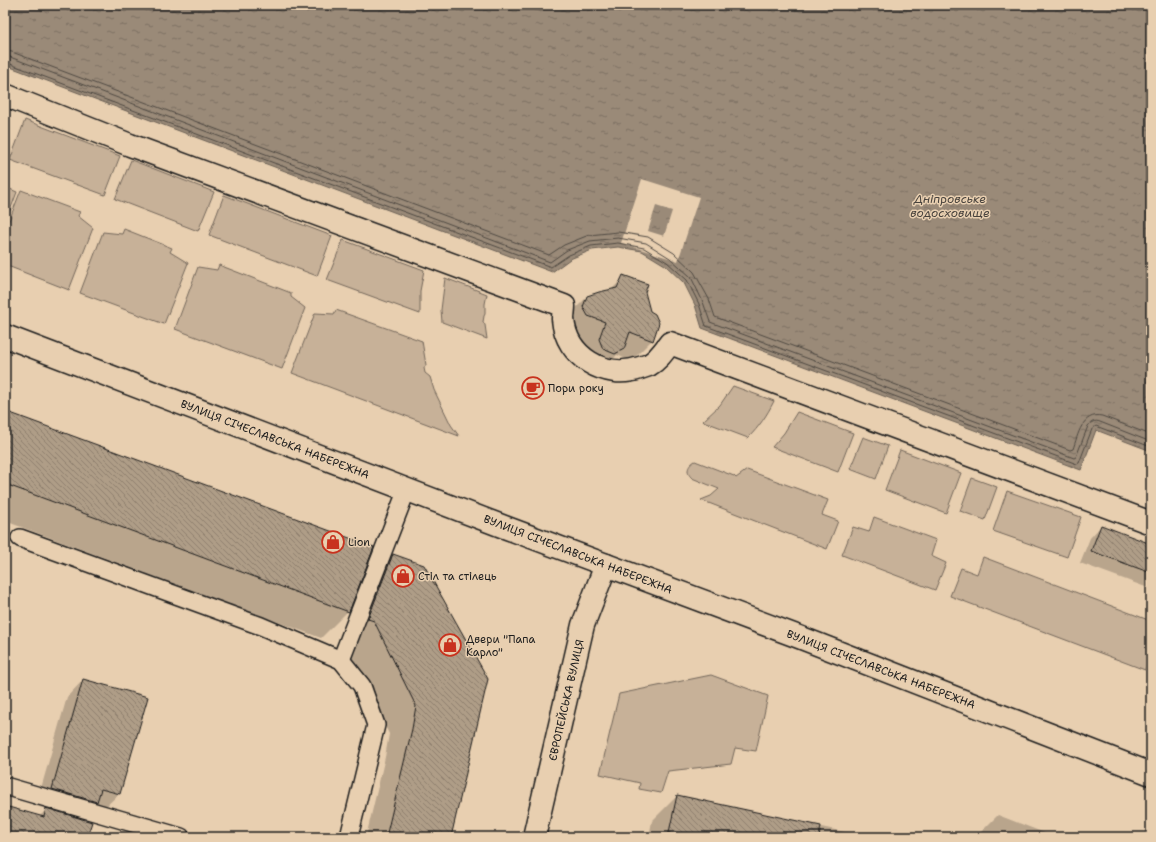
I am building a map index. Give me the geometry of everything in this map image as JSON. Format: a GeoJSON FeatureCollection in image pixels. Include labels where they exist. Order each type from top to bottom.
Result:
{"type":"FeatureCollection","features":[{"type":"Feature","properties":{"kind":"street"},"geometry":{"type":"LineString","coordinates":[[5,96],[564,306],[563,319],[568,338],[578,354],[594,365],[612,372],[631,371],[648,365],[663,353],[670,343],[1151,522]]}},
{"type":"Feature","properties":{"kind":"street","name":"ВУЛИЦЯ СІЧЕСЛАВСЬКА НАБЕРЕЖНА"},"geometry":{"type":"LineString","coordinates":[[5,336],[799,637],[1151,774]]}},
{"type":"Feature","properties":{"kind":"street","name":"ЄВРОПЕЙСЬКА ВУЛИЦЯ"},"geometry":{"type":"LineString","coordinates":[[534,837],[583,626],[606,565]]}},
{"type":"Feature","properties":{"kind":"lane"},"geometry":{"type":"LineString","coordinates":[[341,660],[407,489]]}},
{"type":"Feature","properties":{"kind":"lane"},"geometry":{"type":"LineString","coordinates":[[20,538],[261,626],[341,660],[362,686],[376,725],[349,837]]}},
{"type":"Feature","properties":{"kind":"lane"},"geometry":{"type":"LineString","coordinates":[[5,786],[182,837]]}},
{"type":"Feature","properties":{"kind":"shaded area"},"geometry":{"type":"Polygon","coordinates":[[[25,120],[120,156],[105,195],[10,160],[25,120]]]}},
{"type":"Feature","properties":{"kind":"shaded area"},"geometry":{"type":"Polygon","coordinates":[[[131,160],[214,192],[198,231],[115,199],[131,160]]]}},
{"type":"Feature","properties":{"kind":"shaded area"},"geometry":{"type":"Polygon","coordinates":[[[5,187],[17,192],[5,224],[5,187]]]}},
{"type":"Feature","properties":{"kind":"shaded area"},"geometry":{"type":"Polygon","coordinates":[[[21,190],[80,212],[78,216],[93,228],[69,290],[5,265],[5,231],[21,190]]]}},
{"type":"Feature","properties":{"kind":"shaded area"},"geometry":{"type":"Polygon","coordinates":[[[224,195],[332,236],[317,276],[209,235],[224,195]]]}},
{"type":"Feature","properties":{"kind":"shaded area"},"geometry":{"type":"Polygon","coordinates":[[[124,229],[172,248],[170,252],[188,263],[164,324],[80,293],[103,232],[122,234],[124,229]]]}},
{"type":"Feature","properties":{"kind":"shaded area"},"geometry":{"type":"Polygon","coordinates":[[[343,240],[424,270],[420,291],[420,314],[327,280],[343,240]]]}},
{"type":"Feature","properties":{"kind":"shaded area"},"geometry":{"type":"Polygon","coordinates":[[[219,265],[291,293],[291,297],[305,308],[282,369],[175,329],[198,267],[217,270],[219,265]]]}},
{"type":"Feature","properties":{"kind":"shaded area"},"geometry":{"type":"Polygon","coordinates":[[[445,278],[487,294],[483,322],[485,325],[487,339],[442,322],[441,310],[445,278]]]}},
{"type":"Feature","properties":{"kind":"shaded area"},"geometry":{"type":"Polygon","coordinates":[[[336,310],[422,341],[426,365],[424,368],[425,373],[430,377],[434,390],[451,425],[459,436],[292,373],[315,313],[334,314],[336,310]]]}},
{"type":"Feature","properties":{"kind":"shaded area"},"geometry":{"type":"Polygon","coordinates":[[[733,386],[774,401],[756,430],[748,438],[703,421],[720,405],[733,386]]]}},
{"type":"Feature","properties":{"kind":"shaded area"},"geometry":{"type":"Polygon","coordinates":[[[797,412],[853,433],[838,472],[772,447],[784,433],[797,412]]]}},
{"type":"Feature","properties":{"kind":"shaded area"},"geometry":{"type":"Polygon","coordinates":[[[863,437],[888,446],[876,479],[850,469],[863,437]]]}},
{"type":"Feature","properties":{"kind":"shaded area"},"geometry":{"type":"Polygon","coordinates":[[[900,450],[961,473],[946,513],[885,490],[900,450]]]}},
{"type":"Feature","properties":{"kind":"shaded area"},"geometry":{"type":"Polygon","coordinates":[[[695,461],[736,478],[747,470],[828,500],[822,515],[838,521],[827,549],[701,500],[711,496],[719,489],[690,476],[688,469],[695,461]]]}},
{"type":"Feature","properties":{"kind":"shaded area"},"geometry":{"type":"Polygon","coordinates":[[[972,478],[997,487],[985,520],[960,511],[972,478]]]}},
{"type":"Feature","properties":{"kind":"shaded area"},"geometry":{"type":"Polygon","coordinates":[[[1007,491],[1081,517],[1067,557],[993,531],[1007,491]]]}},
{"type":"Feature","properties":{"kind":"shaded area"},"geometry":{"type":"Polygon","coordinates":[[[874,517],[936,540],[931,556],[946,563],[935,590],[842,555],[853,527],[869,532],[874,517]]]}},
{"type":"Feature","properties":{"kind":"shaded area"},"geometry":{"type":"Polygon","coordinates":[[[983,557],[1151,621],[1151,654],[1145,670],[950,596],[961,568],[977,574],[983,557]]]}},
{"type":"Feature","properties":{"kind":"shaded area"},"geometry":{"type":"Polygon","coordinates":[[[711,675],[768,696],[756,751],[735,748],[731,764],[668,771],[661,793],[639,789],[640,783],[600,774],[619,694],[711,675]]]}},
{"type":"Feature","properties":{"kind":"water","name":"Дніпровське водосховище"},"geometry":{"type":"Polygon","coordinates":[[[5,5],[1151,5],[1151,451],[1096,430],[1081,470],[702,328],[695,305],[684,283],[665,265],[642,251],[618,247],[592,250],[570,259],[552,272],[5,65],[5,5]]]}},
{"type":"Feature","properties":{"kind":"pier"},"geometry":{"type":"Polygon","coordinates":[[[642,179],[699,197],[678,261],[621,243],[642,179]],[[656,206],[648,231],[664,236],[672,211],[656,206]]]}},
{"type":"Feature","properties":{"kind":"building"},"geometry":{"type":"Polygon","coordinates":[[[623,275],[648,284],[645,292],[650,311],[655,314],[659,323],[653,341],[630,332],[624,349],[615,354],[603,349],[599,339],[605,322],[588,316],[583,307],[587,296],[617,288],[623,275]]]}},
{"type":"Feature","properties":{"kind":"building"},"geometry":{"type":"Polygon","coordinates":[[[5,411],[374,547],[349,612],[5,484],[5,411]]]}},
{"type":"Feature","properties":{"kind":"building"},"geometry":{"type":"Polygon","coordinates":[[[1101,525],[1151,544],[1151,573],[1091,551],[1101,525]]]}},
{"type":"Feature","properties":{"kind":"building"},"geometry":{"type":"Polygon","coordinates":[[[393,554],[424,565],[488,679],[451,837],[386,837],[412,729],[416,706],[374,621],[368,619],[393,554]]]}},
{"type":"Feature","properties":{"kind":"building"},"geometry":{"type":"Polygon","coordinates":[[[83,679],[148,697],[120,794],[101,789],[97,802],[52,789],[83,679]]]}},
{"type":"Feature","properties":{"kind":"building"},"geometry":{"type":"Polygon","coordinates":[[[677,795],[821,826],[819,837],[668,837],[677,795]]]}},
{"type":"Feature","properties":{"kind":"building"},"geometry":{"type":"Polygon","coordinates":[[[5,806],[44,817],[46,808],[92,822],[87,837],[5,837],[5,806]]]}},
{"type":"Feature","properties":{"kind":"place","name":"Пори року"},"geometry":{"type":"Point","coordinates":[533,388]}},
{"type":"Feature","properties":{"kind":"place","name":"Lion"},"geometry":{"type":"Point","coordinates":[333,542]}},
{"type":"Feature","properties":{"kind":"place","name":"Стіл та стілець"},"geometry":{"type":"Point","coordinates":[403,576]}},
{"type":"Feature","properties":{"kind":"place","name":"Двери \"Папа Карло\""},"geometry":{"type":"Point","coordinates":[450,645]}}]}
